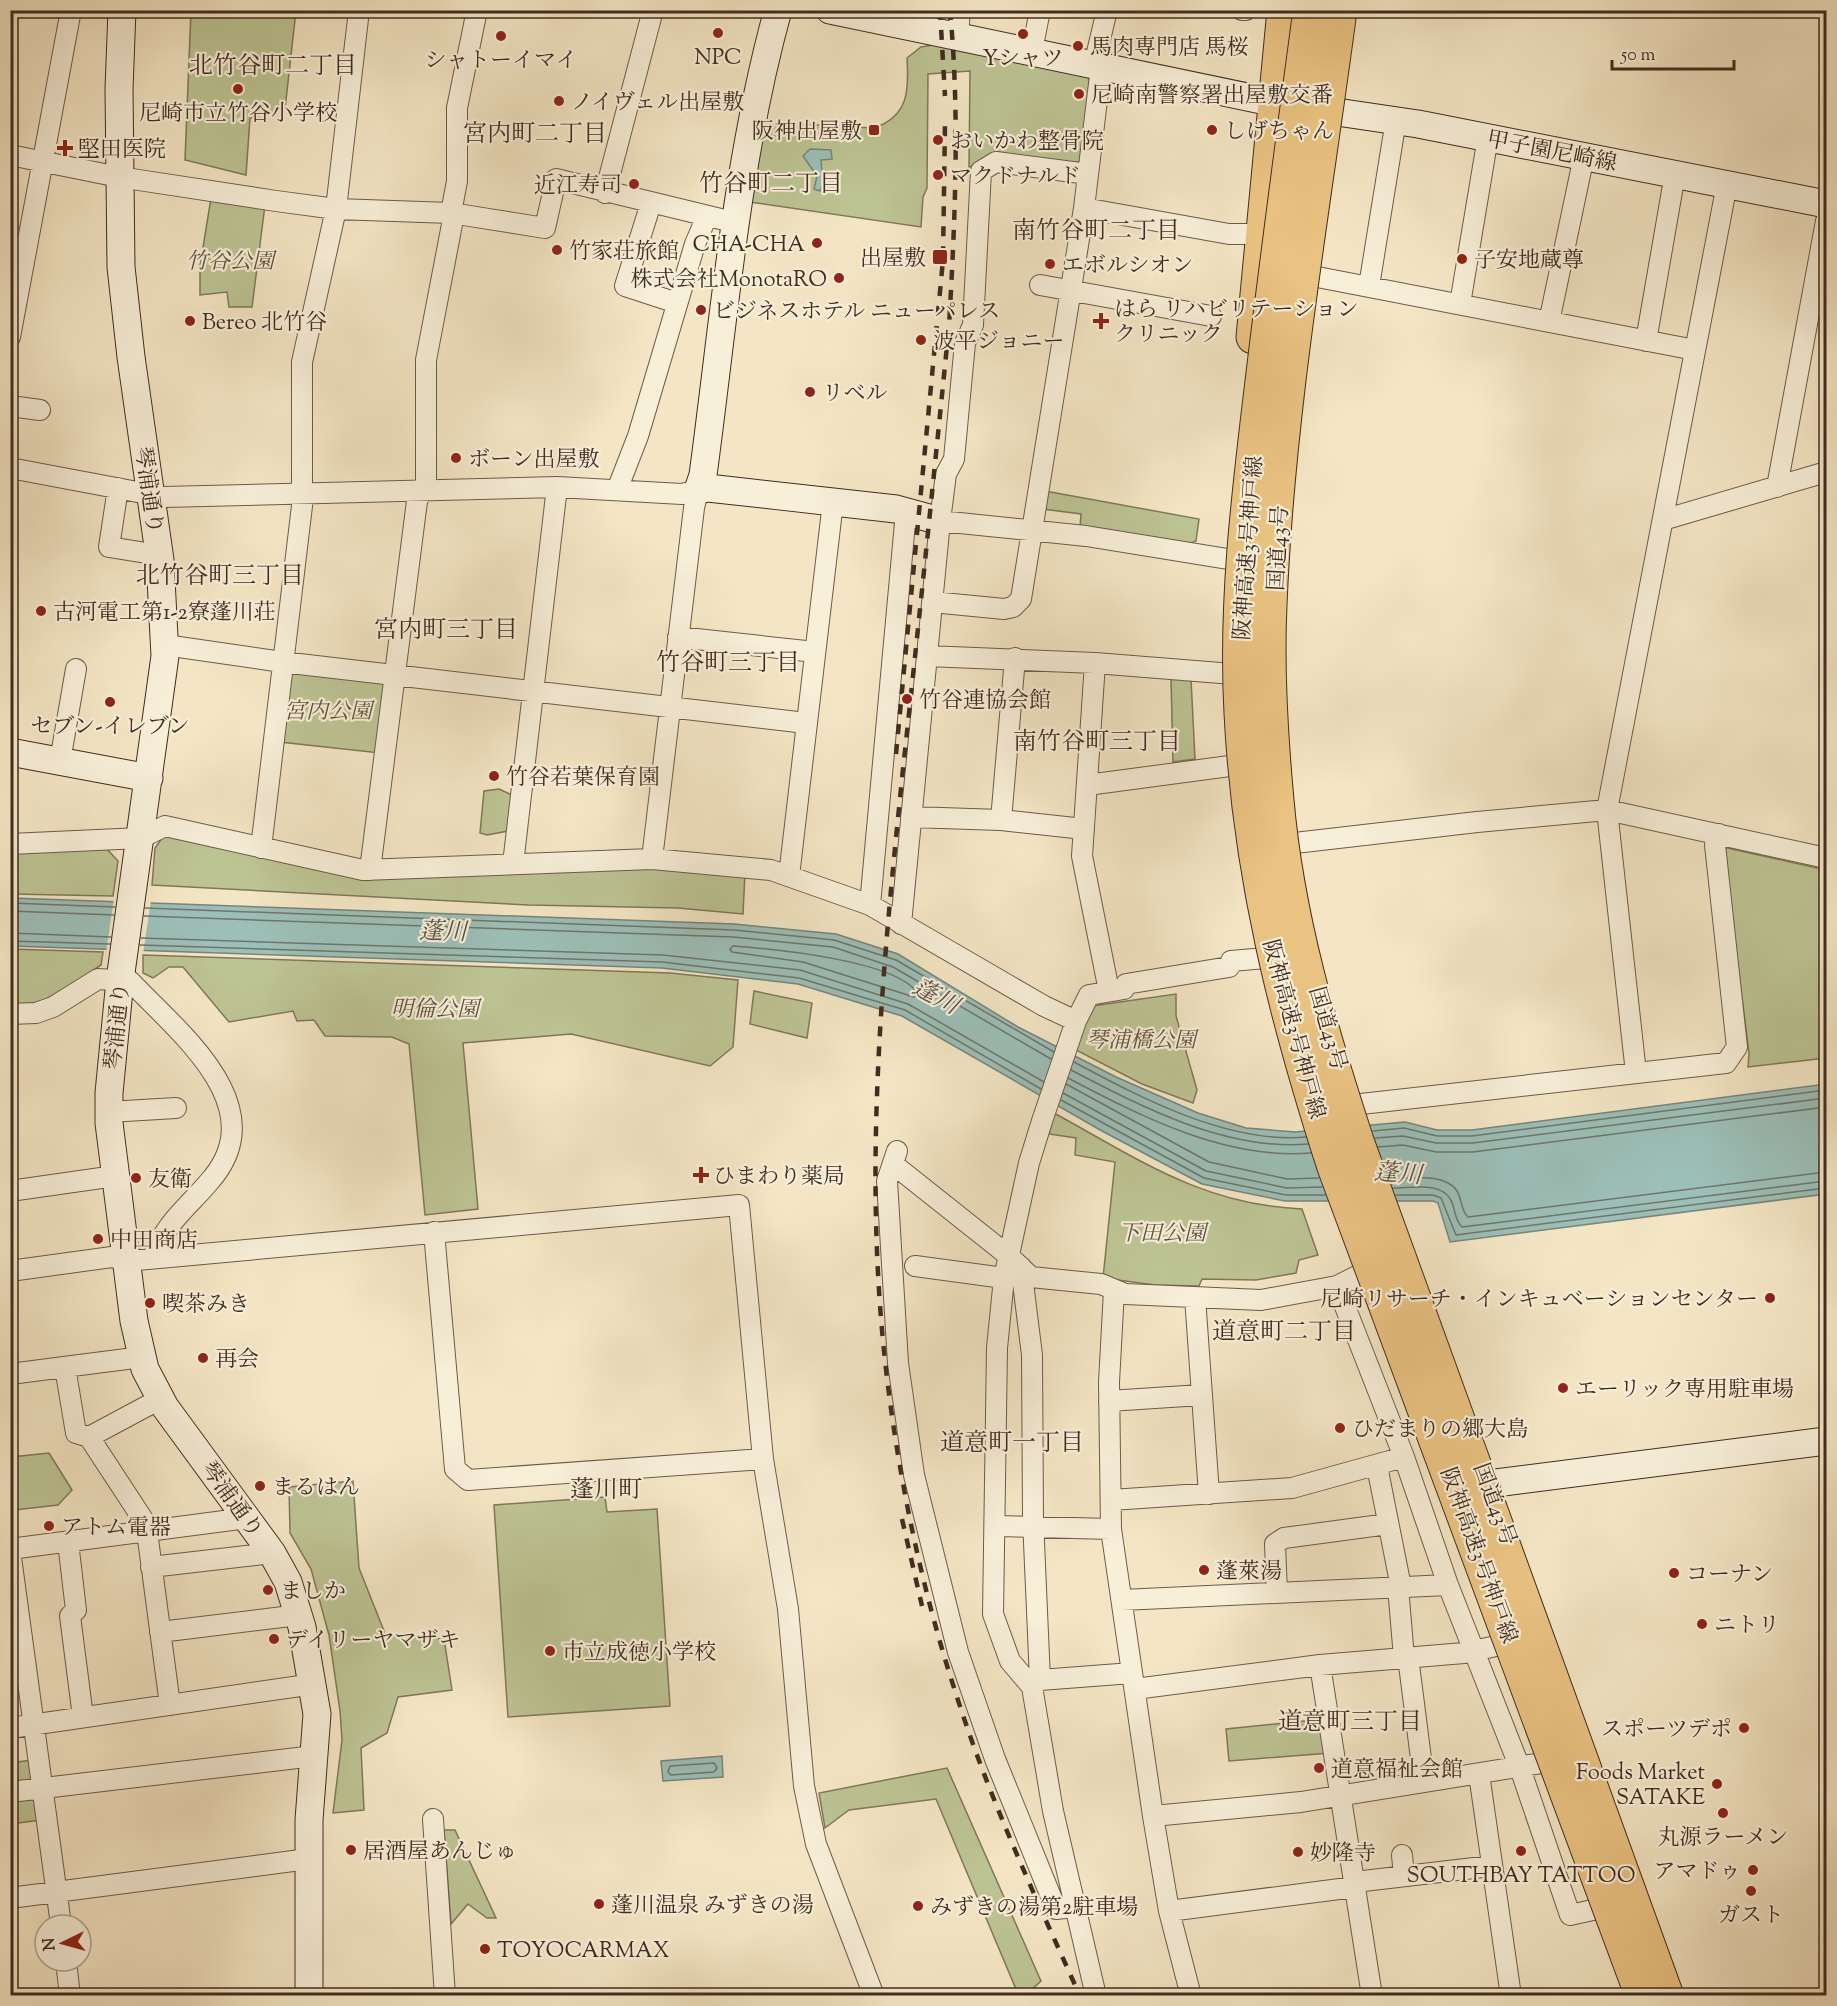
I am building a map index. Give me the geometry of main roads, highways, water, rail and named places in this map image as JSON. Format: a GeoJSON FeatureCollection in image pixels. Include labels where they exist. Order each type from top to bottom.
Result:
{"type":"FeatureCollection","features":[{"type":"Feature","properties":{"kind":"highway","name":"国道43号"},"geometry":{"type":"LineString","coordinates":[[1284,10],[1261,234],[1234,560],[1233,674],[1238,765],[1266,958],[1307,1112],[1505,1644],[1534,1765],[1602,1908],[1634,1995]]}},
{"type":"Feature","properties":{"kind":"highway","name":"阪神高速3号神戸線"},"geometry":{"type":"LineString","coordinates":[[1310,10],[1266,347],[1242,567],[1241,712],[1248,808],[1262,896],[1272,954],[1334,1167],[1642,1995]]}},
{"type":"Feature","properties":{"kind":"highway","name":"国道43号"},"geometry":{"type":"LineString","coordinates":[[1341,10],[1287,425],[1276,554],[1273,650],[1277,746],[1286,844],[1322,1007],[1355,1112],[1488,1484],[1676,1995]]}},
{"type":"Feature","properties":{"kind":"highway","name":"阪神高速3号神戸線"},"geometry":{"type":"LineString","coordinates":[[1341,10],[1293,357],[1278,491],[1270,607],[1271,699],[1277,802],[1291,896],[1320,1025],[1357,1141],[1667,1995]]}},
{"type":"Feature","properties":{"kind":"water"},"geometry":{"type":"Polygon","coordinates":[[[810,149],[831,150],[832,159],[821,160],[822,171],[828,171],[820,191],[814,189],[817,176],[803,156],[810,149]]]}},
{"type":"Feature","properties":{"kind":"water","name":"蓬川"},"geometry":{"type":"Polygon","coordinates":[[[11,898],[734,924],[836,934],[898,954],[1018,1027],[1116,1077],[1198,1113],[1246,1128],[1295,1132],[1405,1122],[1437,1130],[1472,1130],[1826,1084],[1826,1194],[1450,1242],[1438,1203],[1433,1201],[1285,1201],[1202,1184],[1102,1131],[902,1016],[798,984],[662,968],[11,946],[11,898]]]}},
{"type":"Feature","properties":{"kind":"water"},"geometry":{"type":"Polygon","coordinates":[[[722,1756],[723,1777],[663,1781],[661,1761],[722,1756]]]}},
{"type":"Feature","properties":{"kind":"railway"},"geometry":{"type":"LineString","coordinates":[[940,10],[945,96]]}},
{"type":"Feature","properties":{"kind":"railway"},"geometry":{"type":"LineString","coordinates":[[950,10],[956,128],[955,208],[949,326],[883,987],[876,1132],[878,1278],[895,1438],[911,1524],[931,1610],[983,1771],[1080,1996]]}},
{"type":"Feature","properties":{"kind":"railway"},"geometry":{"type":"LineString","coordinates":[[896,754],[943,260],[945,123]]}},
{"type":"Feature","properties":{"kind":"railway"},"geometry":{"type":"LineString","coordinates":[[902,1519],[922,1606]]}},
{"type":"Feature","properties":{"kind":"place","name":"NPC"},"geometry":{"type":"Point","coordinates":[718,33]}},
{"type":"Feature","properties":{"kind":"place","name":"Yシャツ"},"geometry":{"type":"Point","coordinates":[1023,34]}},
{"type":"Feature","properties":{"kind":"place","name":"シャトーイマイ"},"geometry":{"type":"Point","coordinates":[501,36]}},
{"type":"Feature","properties":{"kind":"place","name":"馬肉専門店 馬桜"},"geometry":{"type":"Point","coordinates":[1078,46]}},
{"type":"Feature","properties":{"kind":"place","name":"尼崎市立竹谷小学校"},"geometry":{"type":"Point","coordinates":[238,89]}},
{"type":"Feature","properties":{"kind":"place","name":"尼崎南警察署出屋敷交番"},"geometry":{"type":"Point","coordinates":[1079,94]}},
{"type":"Feature","properties":{"kind":"place","name":"ノイヴェル出屋敷"},"geometry":{"type":"Point","coordinates":[559,101]}},
{"type":"Feature","properties":{"kind":"place","name":"阪神出屋敷"},"geometry":{"type":"Point","coordinates":[874,130]}},
{"type":"Feature","properties":{"kind":"place","name":"しげちゃん"},"geometry":{"type":"Point","coordinates":[1212,130]}},
{"type":"Feature","properties":{"kind":"place","name":"おいかわ整骨院"},"geometry":{"type":"Point","coordinates":[938,140]}},
{"type":"Feature","properties":{"kind":"place","name":"堅田医院"},"geometry":{"type":"Point","coordinates":[65,148]}},
{"type":"Feature","properties":{"kind":"place","name":"マクドナルド"},"geometry":{"type":"Point","coordinates":[938,175]}},
{"type":"Feature","properties":{"kind":"place","name":"近江寿司"},"geometry":{"type":"Point","coordinates":[634,184]}},
{"type":"Feature","properties":{"kind":"place","name":"CHA-CHA"},"geometry":{"type":"Point","coordinates":[817,243]}},
{"type":"Feature","properties":{"kind":"place","name":"竹家荘旅館"},"geometry":{"type":"Point","coordinates":[557,250]}},
{"type":"Feature","properties":{"kind":"place","name":"出屋敷"},"geometry":{"type":"Point","coordinates":[940,257]}},
{"type":"Feature","properties":{"kind":"place","name":"子安地蔵尊"},"geometry":{"type":"Point","coordinates":[1462,259]}},
{"type":"Feature","properties":{"kind":"place","name":"エボルシオン"},"geometry":{"type":"Point","coordinates":[1050,264]}},
{"type":"Feature","properties":{"kind":"place","name":"株式会社MonotaRO"},"geometry":{"type":"Point","coordinates":[839,278]}},
{"type":"Feature","properties":{"kind":"place","name":"ビジネスホテル ニューパレス"},"geometry":{"type":"Point","coordinates":[701,310]}},
{"type":"Feature","properties":{"kind":"place","name":"Bereo 北竹谷"},"geometry":{"type":"Point","coordinates":[190,321]}},
{"type":"Feature","properties":{"kind":"place","name":"はら リハビリテーション クリニック"},"geometry":{"type":"Point","coordinates":[1101,321]}},
{"type":"Feature","properties":{"kind":"place","name":"波平ジョニー"},"geometry":{"type":"Point","coordinates":[921,340]}},
{"type":"Feature","properties":{"kind":"place","name":"リベル"},"geometry":{"type":"Point","coordinates":[810,392]}},
{"type":"Feature","properties":{"kind":"place","name":"ボーン出屋敷"},"geometry":{"type":"Point","coordinates":[456,458]}},
{"type":"Feature","properties":{"kind":"place","name":"古河電工第1-2寮蓬川荘"},"geometry":{"type":"Point","coordinates":[41,611]}},
{"type":"Feature","properties":{"kind":"place","name":"竹谷連協会館"},"geometry":{"type":"Point","coordinates":[907,699]}},
{"type":"Feature","properties":{"kind":"place","name":"セブン-イレブン"},"geometry":{"type":"Point","coordinates":[110,702]}},
{"type":"Feature","properties":{"kind":"place","name":"竹谷若葉保育園"},"geometry":{"type":"Point","coordinates":[494,776]}},
{"type":"Feature","properties":{"kind":"place","name":"ひまわり薬局"},"geometry":{"type":"Point","coordinates":[701,1175]}},
{"type":"Feature","properties":{"kind":"place","name":"友衛"},"geometry":{"type":"Point","coordinates":[136,1178]}},
{"type":"Feature","properties":{"kind":"place","name":"中田商店"},"geometry":{"type":"Point","coordinates":[98,1239]}},
{"type":"Feature","properties":{"kind":"place","name":"尼崎リサーチ・インキュベーションセンター"},"geometry":{"type":"Point","coordinates":[1770,1298]}},
{"type":"Feature","properties":{"kind":"place","name":"喫茶みき"},"geometry":{"type":"Point","coordinates":[150,1303]}},
{"type":"Feature","properties":{"kind":"place","name":"再会"},"geometry":{"type":"Point","coordinates":[203,1358]}},
{"type":"Feature","properties":{"kind":"place","name":"エーリック専用駐車場"},"geometry":{"type":"Point","coordinates":[1563,1388]}},
{"type":"Feature","properties":{"kind":"place","name":"ひだまりの郷大島"},"geometry":{"type":"Point","coordinates":[1340,1428]}},
{"type":"Feature","properties":{"kind":"place","name":"まるはん"},"geometry":{"type":"Point","coordinates":[260,1486]}},
{"type":"Feature","properties":{"kind":"place","name":"アトム電器"},"geometry":{"type":"Point","coordinates":[49,1526]}},
{"type":"Feature","properties":{"kind":"place","name":"蓬萊湯"},"geometry":{"type":"Point","coordinates":[1204,1570]}},
{"type":"Feature","properties":{"kind":"place","name":"コーナン"},"geometry":{"type":"Point","coordinates":[1674,1573]}},
{"type":"Feature","properties":{"kind":"place","name":"ましか"},"geometry":{"type":"Point","coordinates":[268,1590]}},
{"type":"Feature","properties":{"kind":"place","name":"ニトリ"},"geometry":{"type":"Point","coordinates":[1702,1624]}},
{"type":"Feature","properties":{"kind":"place","name":"デイリーヤマザキ"},"geometry":{"type":"Point","coordinates":[274,1639]}},
{"type":"Feature","properties":{"kind":"place","name":"市立成徳小学校"},"geometry":{"type":"Point","coordinates":[550,1651]}},
{"type":"Feature","properties":{"kind":"place","name":"スポーツデポ"},"geometry":{"type":"Point","coordinates":[1744,1728]}},
{"type":"Feature","properties":{"kind":"place","name":"道意福祉会館"},"geometry":{"type":"Point","coordinates":[1319,1768]}},
{"type":"Feature","properties":{"kind":"place","name":"Foods Market SATAKE"},"geometry":{"type":"Point","coordinates":[1717,1784]}},
{"type":"Feature","properties":{"kind":"place","name":"丸源ラーメン"},"geometry":{"type":"Point","coordinates":[1723,1813]}},
{"type":"Feature","properties":{"kind":"place","name":"居酒屋あんじゅ"},"geometry":{"type":"Point","coordinates":[351,1850]}},
{"type":"Feature","properties":{"kind":"place","name":"SOUTHBAY TATTOO"},"geometry":{"type":"Point","coordinates":[1521,1851]}},
{"type":"Feature","properties":{"kind":"place","name":"妙隆寺"},"geometry":{"type":"Point","coordinates":[1298,1852]}},
{"type":"Feature","properties":{"kind":"place","name":"アマドゥ"},"geometry":{"type":"Point","coordinates":[1753,1870]}},
{"type":"Feature","properties":{"kind":"place","name":"ガスト"},"geometry":{"type":"Point","coordinates":[1751,1891]}},
{"type":"Feature","properties":{"kind":"place","name":"蓬川温泉 みずきの湯"},"geometry":{"type":"Point","coordinates":[599,1904]}},
{"type":"Feature","properties":{"kind":"place","name":"みずきの湯第2駐車場"},"geometry":{"type":"Point","coordinates":[918,1906]}},
{"type":"Feature","properties":{"kind":"place","name":"TOYOCARMAX"},"geometry":{"type":"Point","coordinates":[485,1949]}},
{"type":"Feature","properties":{"kind":"district","name":"北竹谷町二丁目"},"geometry":{"type":"Point","coordinates":[273,65]}},
{"type":"Feature","properties":{"kind":"district","name":"宮内町二丁目"},"geometry":{"type":"Point","coordinates":[535,133]}},
{"type":"Feature","properties":{"kind":"district","name":"竹谷町二丁目"},"geometry":{"type":"Point","coordinates":[771,183]}},
{"type":"Feature","properties":{"kind":"district","name":"南竹谷町二丁目"},"geometry":{"type":"Point","coordinates":[1096,230]}},
{"type":"Feature","properties":{"kind":"district","name":"北竹谷町三丁目"},"geometry":{"type":"Point","coordinates":[220,575]}},
{"type":"Feature","properties":{"kind":"district","name":"宮内町三丁目"},"geometry":{"type":"Point","coordinates":[446,629]}},
{"type":"Feature","properties":{"kind":"district","name":"竹谷町三丁目"},"geometry":{"type":"Point","coordinates":[728,662]}},
{"type":"Feature","properties":{"kind":"district","name":"南竹谷町三丁目"},"geometry":{"type":"Point","coordinates":[1097,741]}},
{"type":"Feature","properties":{"kind":"district","name":"道意町二丁目"},"geometry":{"type":"Point","coordinates":[1284,1331]}},
{"type":"Feature","properties":{"kind":"district","name":"道意町一丁目"},"geometry":{"type":"Point","coordinates":[1012,1442]}},
{"type":"Feature","properties":{"kind":"district","name":"蓬川町"},"geometry":{"type":"Point","coordinates":[606,1489]}},
{"type":"Feature","properties":{"kind":"district","name":"道意町三丁目"},"geometry":{"type":"Point","coordinates":[1350,1721]}},
{"type":"Feature","properties":{"kind":"park label","name":"竹谷公園"},"geometry":{"type":"Point","coordinates":[230,260]}},
{"type":"Feature","properties":{"kind":"park label","name":"宮内公園"},"geometry":{"type":"Point","coordinates":[328,710]}},
{"type":"Feature","properties":{"kind":"park label","name":"明倫公園"},"geometry":{"type":"Point","coordinates":[435,1008]}},
{"type":"Feature","properties":{"kind":"park label","name":"琴浦橋公園"},"geometry":{"type":"Point","coordinates":[1141,1039]}},
{"type":"Feature","properties":{"kind":"park label","name":"下田公園"},"geometry":{"type":"Point","coordinates":[1162,1232]}}]}
